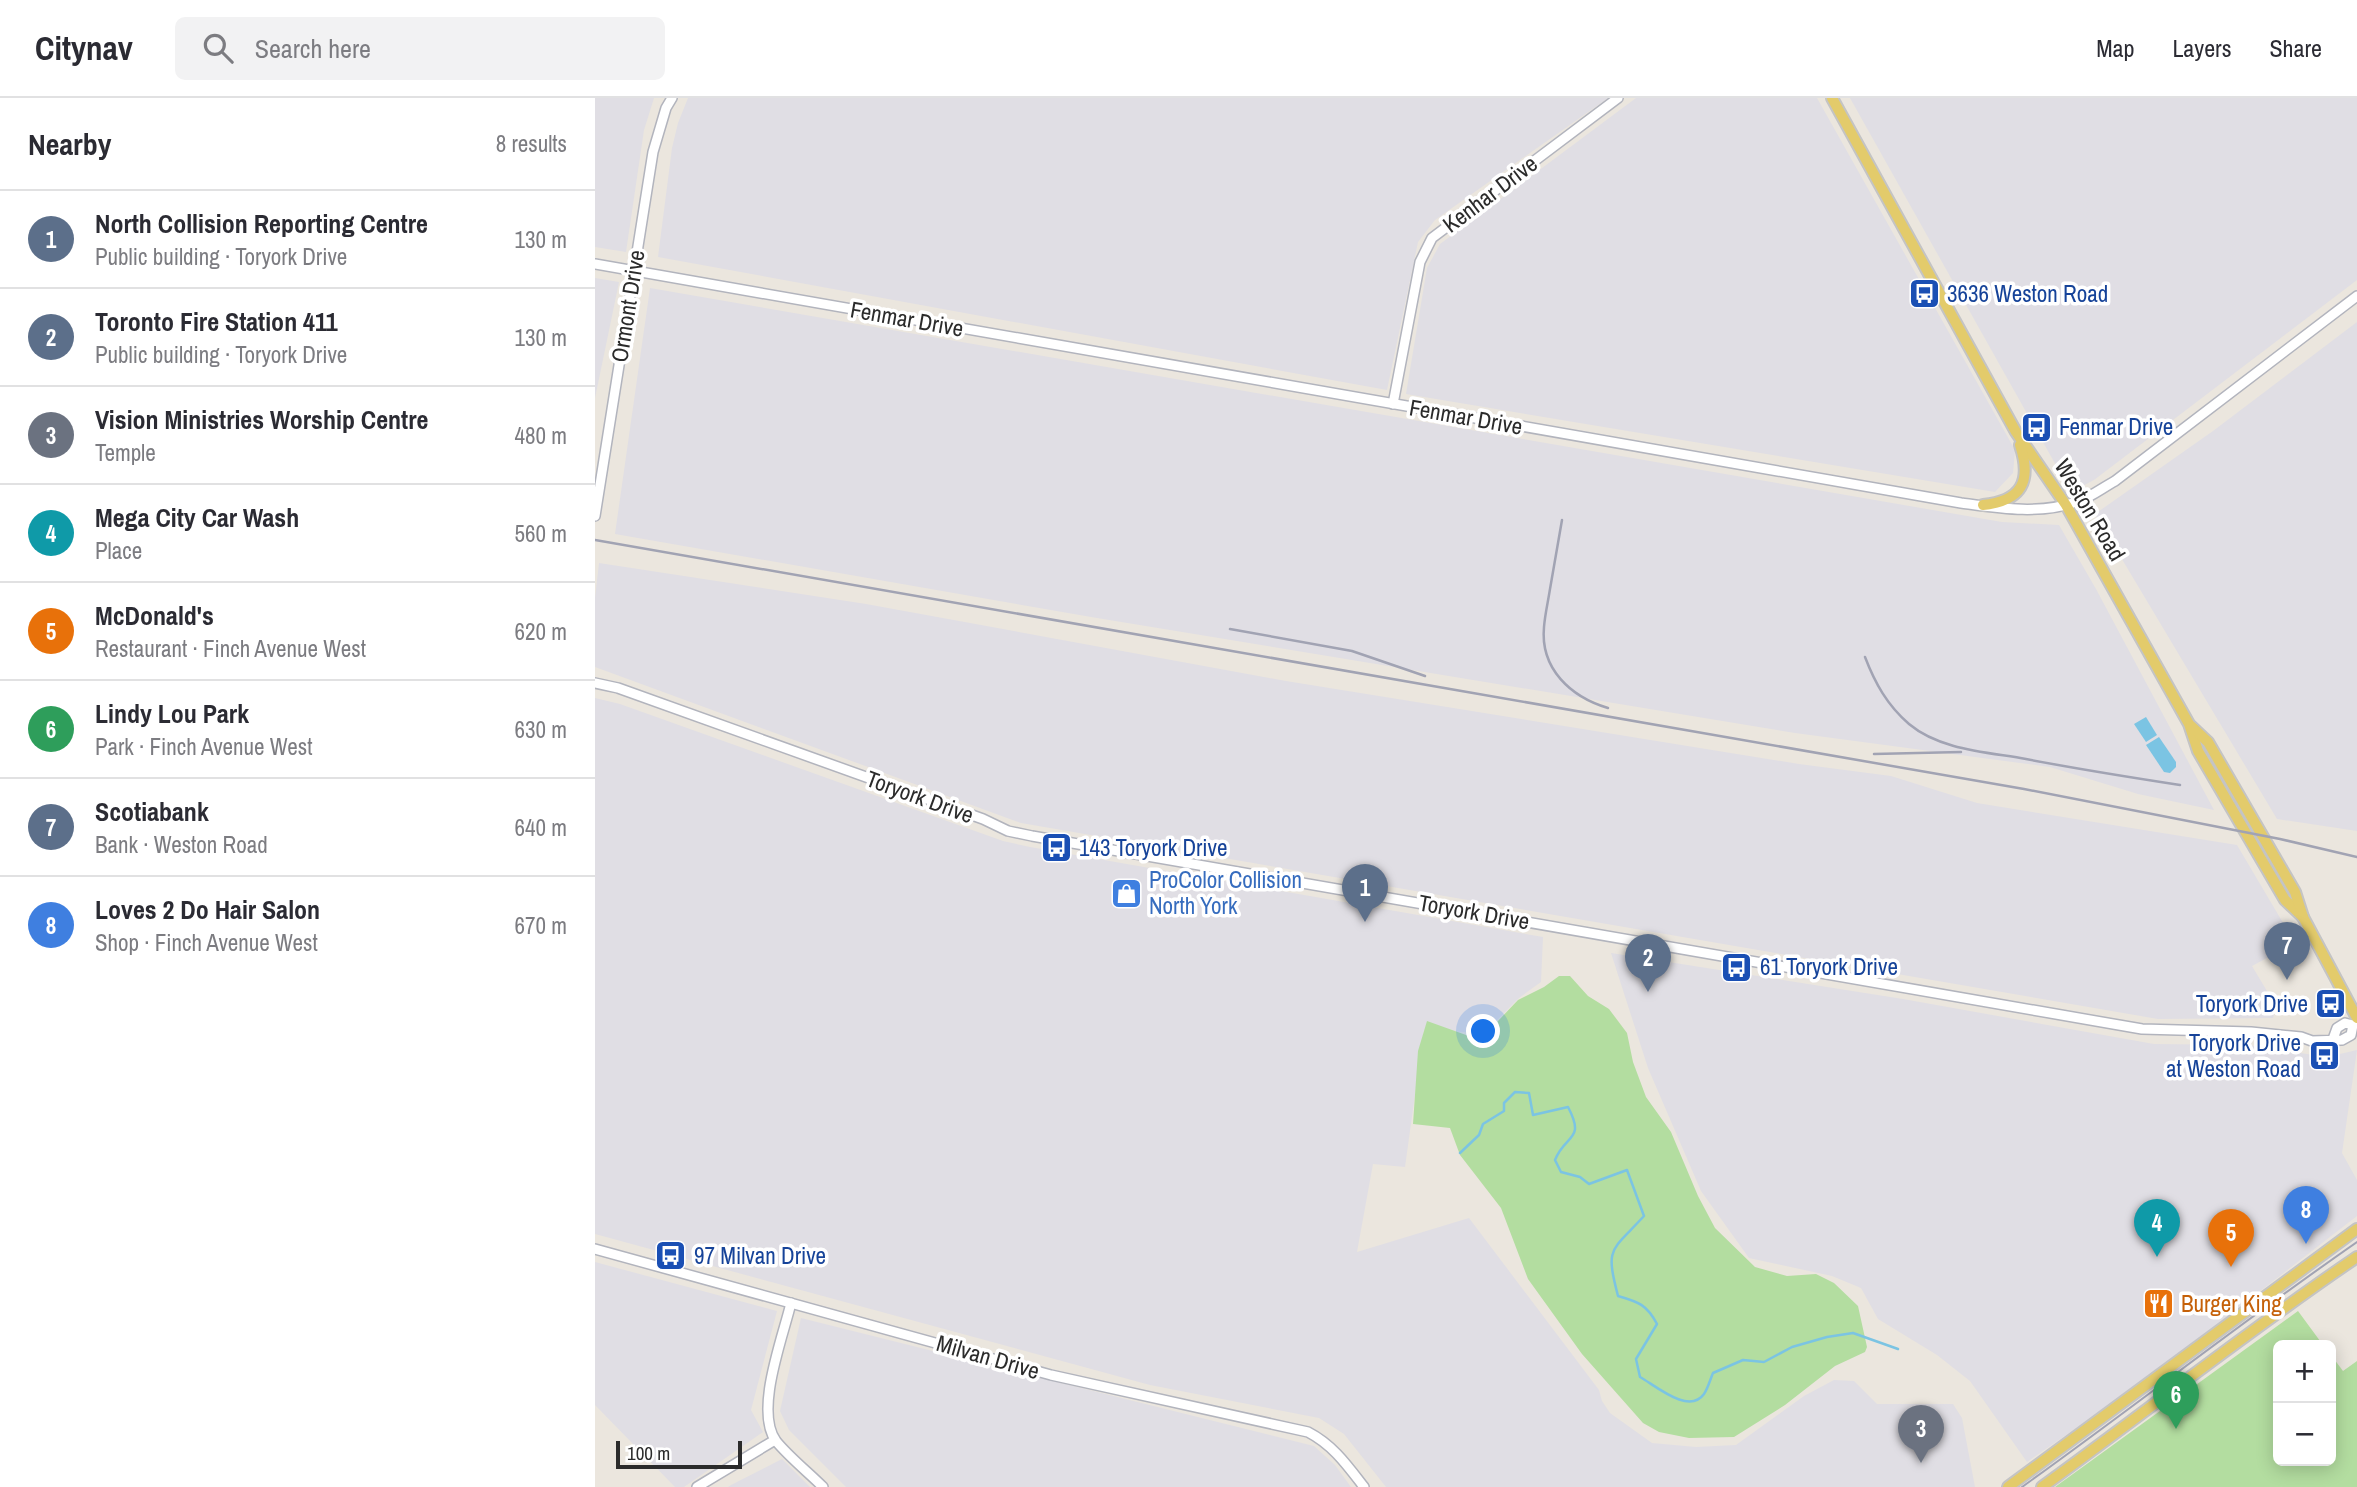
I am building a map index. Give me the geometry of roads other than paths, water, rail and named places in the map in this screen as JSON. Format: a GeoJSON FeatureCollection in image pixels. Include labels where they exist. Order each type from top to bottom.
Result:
{"type":"FeatureCollection","features":[{"type":"Feature","properties":{"kind":"main road","name":"Weston Road"},"geometry":{"type":"LineString","coordinates":[[1832,98],[2017,432],[2066,505],[2189,724],[2208,742],[2215,753],[2295,892],[2303,917],[2356,1022]]}},
{"type":"Feature","properties":{"kind":"main road"},"geometry":{"type":"LineString","coordinates":[[1983,505],[2009,500],[2024,480],[2027,464],[2017,432]]}},
{"type":"Feature","properties":{"kind":"main road"},"geometry":{"type":"LineString","coordinates":[[2008,1487],[2357,1229]]}},
{"type":"Feature","properties":{"kind":"main road"},"geometry":{"type":"LineString","coordinates":[[2042,1487],[2143,1415],[2274,1313],[2357,1257]]}},
{"type":"Feature","properties":{"kind":"street","name":"Ormont Drive"},"geometry":{"type":"LineString","coordinates":[[595,516],[653,152],[666,108],[672,98]]}},
{"type":"Feature","properties":{"kind":"street","name":"Kenhar Drive"},"geometry":{"type":"LineString","coordinates":[[1393,404],[1420,262],[1432,238],[1618,98]]}},
{"type":"Feature","properties":{"kind":"street","name":"Fenmar Drive"},"geometry":{"type":"LineString","coordinates":[[595,264],[1961,503],[2014,510],[2078,502],[2115,481],[2357,296]]}},
{"type":"Feature","properties":{"kind":"street","name":"Toryork Drive"},"geometry":{"type":"LineString","coordinates":[[595,683],[618,688],[983,819],[1009,831],[1032,836],[2142,1029],[2251,1032],[2301,1037],[2312,1041],[2333,1039],[2337,1028],[2345,1023],[2356,1022]]}},
{"type":"Feature","properties":{"kind":"street","name":"Milvan Drive"},"geometry":{"type":"LineString","coordinates":[[595,1249],[1051,1375],[1308,1432],[1340,1454],[1364,1487]]}},
{"type":"Feature","properties":{"kind":"street"},"geometry":{"type":"LineString","coordinates":[[791,1303],[768,1391],[768,1421],[775,1440],[823,1487]]}},
{"type":"Feature","properties":{"kind":"street"},"geometry":{"type":"LineString","coordinates":[[697,1487],[775,1440]]}},
{"type":"Feature","properties":{"kind":"water"},"geometry":{"type":"Polygon","coordinates":[[[2146,717],[2157,735],[2146,742],[2134,724],[2146,717]]]}},
{"type":"Feature","properties":{"kind":"water"},"geometry":{"type":"Polygon","coordinates":[[[2159,737],[2176,762],[2176,767],[2170,773],[2164,772],[2146,745],[2159,737]]]}},
{"type":"Feature","properties":{"kind":"waterway"},"geometry":{"type":"LineString","coordinates":[[1460,1153],[1479,1135],[1483,1124],[1504,1111],[1504,1103],[1515,1092],[1529,1093],[1533,1115],[1568,1107],[1573,1118],[1574,1132],[1555,1160],[1561,1172],[1580,1177],[1589,1184],[1627,1170],[1644,1216],[1614,1251],[1614,1280],[1618,1296],[1642,1305],[1657,1324],[1636,1359],[1640,1377],[1672,1397],[1698,1400],[1704,1394],[1713,1373],[1743,1360],[1764,1362],[1792,1347],[1827,1337],[1853,1333],[1898,1349]]}},
{"type":"Feature","properties":{"kind":"tram line"},"geometry":{"type":"LineString","coordinates":[[2022,1487],[2357,1242]]}},
{"type":"Feature","properties":{"kind":"railway"},"geometry":{"type":"LineString","coordinates":[[1562,520],[1544,622],[1547,656],[1570,689],[1608,708]]}},
{"type":"Feature","properties":{"kind":"railway"},"geometry":{"type":"LineString","coordinates":[[595,540],[2024,789],[2280,839],[2357,857]]}},
{"type":"Feature","properties":{"kind":"railway"},"geometry":{"type":"LineString","coordinates":[[1230,629],[1352,651],[1425,676]]}},
{"type":"Feature","properties":{"kind":"railway"},"geometry":{"type":"LineString","coordinates":[[1865,657],[1878,685],[1894,709],[1921,733],[1949,745],[2180,785]]}},
{"type":"Feature","properties":{"kind":"railway"},"geometry":{"type":"LineString","coordinates":[[1874,754],[1961,752]]}},
{"type":"Feature","properties":{"kind":"place","name":"3636 Weston Road"},"geometry":{"type":"Point","coordinates":[1924,294]}},
{"type":"Feature","properties":{"kind":"place","name":"Fenmar Drive"},"geometry":{"type":"Point","coordinates":[2036,427]}},
{"type":"Feature","properties":{"kind":"place","name":"143 Toryork Drive"},"geometry":{"type":"Point","coordinates":[1056,848]}},
{"type":"Feature","properties":{"kind":"place","name":"ProColor Collision North York"},"geometry":{"type":"Point","coordinates":[1126,893]}},
{"type":"Feature","properties":{"kind":"place","name":"North Collision Reporting Centre"},"geometry":{"type":"Point","coordinates":[1365,922]}},
{"type":"Feature","properties":{"kind":"place","name":"61 Toryork Drive"},"geometry":{"type":"Point","coordinates":[1737,967]}},
{"type":"Feature","properties":{"kind":"place","name":"Scotiabank"},"geometry":{"type":"Point","coordinates":[2287,980]}},
{"type":"Feature","properties":{"kind":"place","name":"Toronto Fire Station 411"},"geometry":{"type":"Point","coordinates":[1648,992]}},
{"type":"Feature","properties":{"kind":"place","name":"Toryork Drive"},"geometry":{"type":"Point","coordinates":[2331,1004]}},
{"type":"Feature","properties":{"kind":"place","name":"Toryork Drive at Weston Road"},"geometry":{"type":"Point","coordinates":[2324,1056]}},
{"type":"Feature","properties":{"kind":"place","name":"Loves 2 Do Hair Salon"},"geometry":{"type":"Point","coordinates":[2306,1244]}},
{"type":"Feature","properties":{"kind":"place","name":"97 Milvan Drive"},"geometry":{"type":"Point","coordinates":[671,1256]}},
{"type":"Feature","properties":{"kind":"place","name":"Mega City Car Wash"},"geometry":{"type":"Point","coordinates":[2157,1257]}},
{"type":"Feature","properties":{"kind":"place","name":"McDonald's"},"geometry":{"type":"Point","coordinates":[2231,1267]}},
{"type":"Feature","properties":{"kind":"place","name":"Burger King"},"geometry":{"type":"Point","coordinates":[2158,1304]}},
{"type":"Feature","properties":{"kind":"place","name":"Lindy Lou Park"},"geometry":{"type":"Point","coordinates":[2176,1429]}},
{"type":"Feature","properties":{"kind":"place","name":"Vision Ministries Worship Centre"},"geometry":{"type":"Point","coordinates":[1921,1463]}}]}
